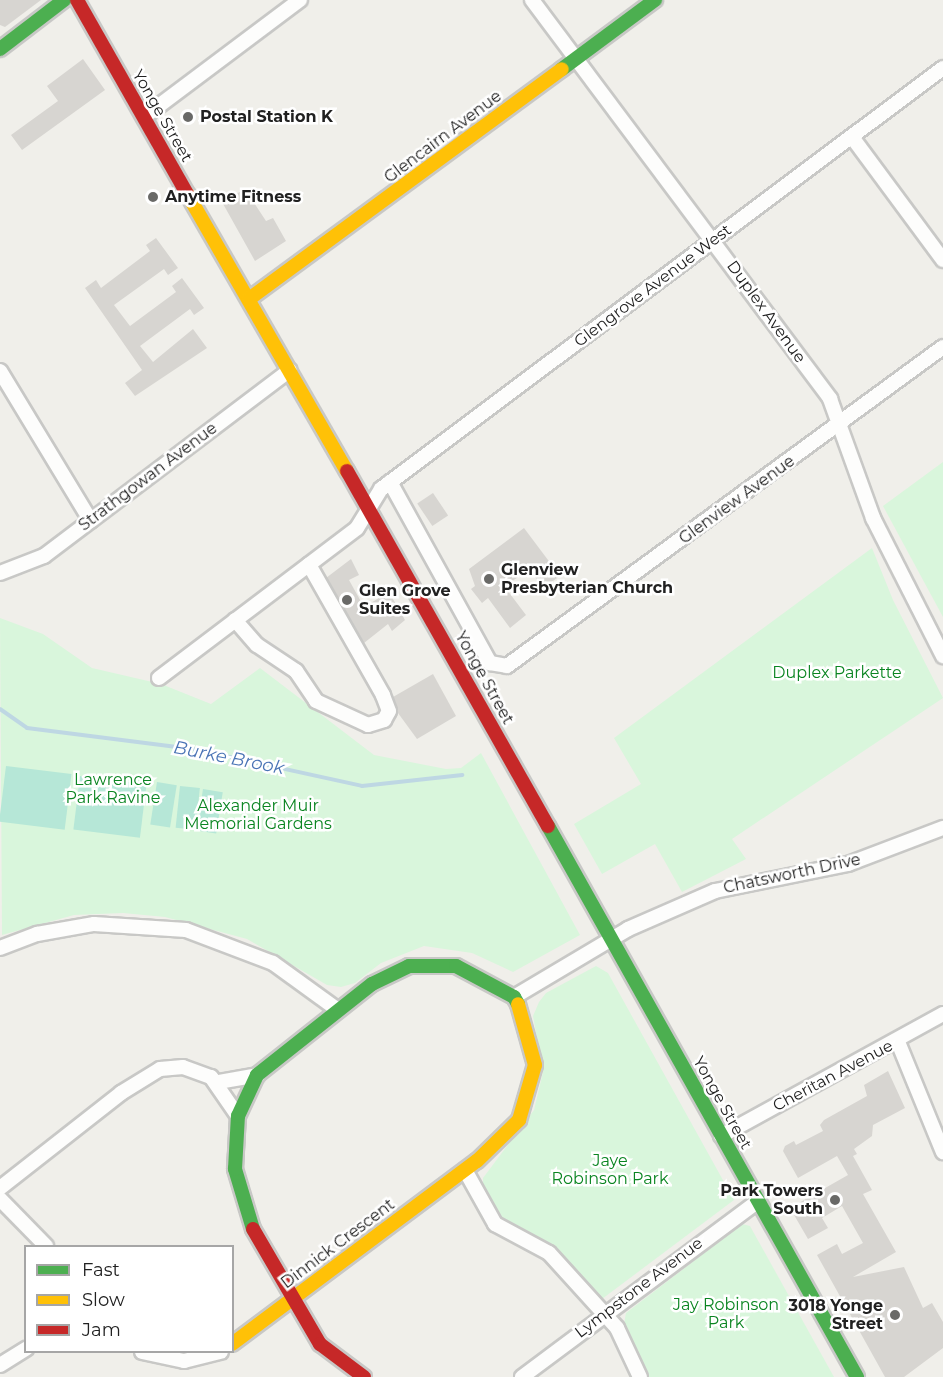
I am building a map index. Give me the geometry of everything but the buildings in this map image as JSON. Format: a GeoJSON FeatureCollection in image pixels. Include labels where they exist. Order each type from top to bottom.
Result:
{"type":"FeatureCollection","features":[{"type":"Feature","properties":{"kind":"street"},"geometry":{"type":"LineString","coordinates":[[0,49],[64,0]]}},
{"type":"Feature","properties":{"kind":"street","name":"Yonge Street"},"geometry":{"type":"LineString","coordinates":[[76,0],[369,508],[856,1377]]}},
{"type":"Feature","properties":{"kind":"street"},"geometry":{"type":"LineString","coordinates":[[144,117],[300,0]]}},
{"type":"Feature","properties":{"kind":"street","name":"Duplex Avenue"},"geometry":{"type":"LineString","coordinates":[[532,0],[714,240],[830,399],[873,518],[943,656]]}},
{"type":"Feature","properties":{"kind":"street","name":"Glencairn Avenue"},"geometry":{"type":"LineString","coordinates":[[249,299],[655,0]]}},
{"type":"Feature","properties":{"kind":"street","name":"Glengrove Avenue West"},"geometry":{"type":"LineString","coordinates":[[159,678],[357,528],[369,508],[390,483],[943,68]]}},
{"type":"Feature","properties":{"kind":"street"},"geometry":{"type":"LineString","coordinates":[[852,137],[943,260]]}},
{"type":"Feature","properties":{"kind":"street","name":"Glenview Avenue"},"geometry":{"type":"LineString","coordinates":[[390,483],[490,663],[507,666],[841,425],[943,347]]}},
{"type":"Feature","properties":{"kind":"street"},"geometry":{"type":"LineString","coordinates":[[0,370],[91,521]]}},
{"type":"Feature","properties":{"kind":"street","name":"Strathgowan Avenue"},"geometry":{"type":"LineString","coordinates":[[0,573],[39,560],[290,370]]}},
{"type":"Feature","properties":{"kind":"street"},"geometry":{"type":"LineString","coordinates":[[235,620],[257,645],[296,671],[316,701],[346,711],[368,725],[384,720],[388,711],[383,695],[309,565]]}},
{"type":"Feature","properties":{"kind":"street","name":"Chatsworth Drive"},"geometry":{"type":"LineString","coordinates":[[514,997],[610,939],[735,884],[848,864],[943,828]]}},
{"type":"Feature","properties":{"kind":"street"},"geometry":{"type":"LineString","coordinates":[[0,948],[37,934],[94,924],[186,930],[273,963],[338,1010]]}},
{"type":"Feature","properties":{"kind":"street"},"geometry":{"type":"LineString","coordinates":[[363,1377],[320,1344],[241,1201],[234,1159],[238,1116],[257,1075],[338,1010],[385,976],[424,964],[471,970],[514,997]]}},
{"type":"Feature","properties":{"kind":"street","name":"Dinnick Crescent"},"geometry":{"type":"LineString","coordinates":[[234,1343],[465,1170],[510,1132],[531,1089],[533,1046],[514,997]]}},
{"type":"Feature","properties":{"kind":"street","name":"Cheritan Avenue"},"geometry":{"type":"LineString","coordinates":[[721,1136],[898,1042],[943,1014]]}},
{"type":"Feature","properties":{"kind":"street"},"geometry":{"type":"LineString","coordinates":[[898,1042],[943,1152]]}},
{"type":"Feature","properties":{"kind":"street"},"geometry":{"type":"LineString","coordinates":[[0,1188],[148,1074],[183,1067],[219,1082],[257,1075]]}},
{"type":"Feature","properties":{"kind":"street"},"geometry":{"type":"LineString","coordinates":[[219,1082],[238,1116]]}},
{"type":"Feature","properties":{"kind":"street"},"geometry":{"type":"LineString","coordinates":[[465,1170],[495,1224],[549,1253],[621,1335],[640,1377]]}},
{"type":"Feature","properties":{"kind":"street"},"geometry":{"type":"LineString","coordinates":[[0,1199],[45,1245]]}},
{"type":"Feature","properties":{"kind":"street","name":"Lympstone Avenue"},"geometry":{"type":"LineString","coordinates":[[522,1377],[758,1201]]}},
{"type":"Feature","properties":{"kind":"street"},"geometry":{"type":"LineString","coordinates":[[0,1365],[24,1350]]}},
{"type":"Feature","properties":{"kind":"street"},"geometry":{"type":"LineString","coordinates":[[147,1353],[184,1361],[217,1353]]}},
{"type":"Feature","properties":{"kind":"green space"},"geometry":{"type":"Polygon","coordinates":[[[943,462],[943,617],[883,506],[943,462]]]}},
{"type":"Feature","properties":{"kind":"green space","name":"Duplex Parkette"},"geometry":{"type":"Polygon","coordinates":[[[872,548],[893,600],[943,698],[732,839],[746,859],[682,892],[655,844],[602,874],[574,824],[641,784],[614,738],[872,548]]]}},
{"type":"Feature","properties":{"kind":"green space","name":"Alexander Muir Memorial Gardens"},"geometry":{"type":"Polygon","coordinates":[[[0,618],[43,634],[92,668],[161,684],[211,704],[260,668],[374,755],[446,769],[461,768],[481,753],[580,935],[513,972],[472,953],[424,946],[381,963],[355,983],[341,987],[327,985],[247,939],[165,917],[123,913],[74,915],[2,935],[0,618]]]}},
{"type":"Feature","properties":{"kind":"green space"},"geometry":{"type":"Polygon","coordinates":[[[6,766],[72,774],[65,830],[0,822],[6,766]]]}},
{"type":"Feature","properties":{"kind":"green space","name":"Lawrence Park Ravine"},"geometry":{"type":"Polygon","coordinates":[[[80,776],[147,784],[140,838],[73,830],[80,776]]]}},
{"type":"Feature","properties":{"kind":"green space"},"geometry":{"type":"Polygon","coordinates":[[[157,782],[177,785],[170,828],[150,824],[157,782]]]}},
{"type":"Feature","properties":{"kind":"green space"},"geometry":{"type":"Polygon","coordinates":[[[180,786],[200,788],[196,830],[176,828],[180,786]]]}},
{"type":"Feature","properties":{"kind":"green space"},"geometry":{"type":"Polygon","coordinates":[[[203,789],[223,792],[216,834],[196,830],[203,789]]]}},
{"type":"Feature","properties":{"kind":"green space","name":"Jaye Robinson Park"},"geometry":{"type":"Polygon","coordinates":[[[596,966],[608,973],[734,1200],[602,1299],[560,1252],[499,1217],[483,1190],[483,1178],[534,1110],[543,1072],[533,1016],[539,1002],[546,993],[596,966]]]}},
{"type":"Feature","properties":{"kind":"green space","name":"Jay Robinson Park"},"geometry":{"type":"Polygon","coordinates":[[[742,1224],[750,1226],[834,1377],[649,1377],[624,1324],[626,1313],[742,1224]]]}},
{"type":"Feature","properties":{"kind":"waterway","name":"Burke Brook"},"geometry":{"type":"LineString","coordinates":[[0,709],[27,728],[193,749],[362,786],[462,775]]}},
{"type":"Feature","properties":{"kind":"traffic: fast"},"geometry":{"type":"LineString","coordinates":[[0,49],[64,0]]}},
{"type":"Feature","properties":{"kind":"traffic: fast"},"geometry":{"type":"LineString","coordinates":[[562,69],[655,0]]}},
{"type":"Feature","properties":{"kind":"traffic: fast"},"geometry":{"type":"LineString","coordinates":[[548,826],[857,1377]]}},
{"type":"Feature","properties":{"kind":"traffic: fast"},"geometry":{"type":"LineString","coordinates":[[253,1229],[235,1169],[238,1116],[257,1075],[372,984],[409,966],[456,966],[514,997],[518,1004]]}},
{"type":"Feature","properties":{"kind":"traffic: slow"},"geometry":{"type":"LineString","coordinates":[[249,299],[562,69]]}},
{"type":"Feature","properties":{"kind":"traffic: slow"},"geometry":{"type":"LineString","coordinates":[[188,195],[347,471]]}},
{"type":"Feature","properties":{"kind":"traffic: slow"},"geometry":{"type":"LineString","coordinates":[[234,1343],[477,1161],[519,1120],[535,1065],[518,1004]]}},
{"type":"Feature","properties":{"kind":"traffic: jam"},"geometry":{"type":"LineString","coordinates":[[77,0],[188,195]]}},
{"type":"Feature","properties":{"kind":"traffic: jam"},"geometry":{"type":"LineString","coordinates":[[347,471],[548,826]]}},
{"type":"Feature","properties":{"kind":"traffic: jam"},"geometry":{"type":"LineString","coordinates":[[253,1229],[320,1344],[364,1377]]}},
{"type":"Feature","properties":{"kind":"place","name":"Postal Station K"},"geometry":{"type":"Point","coordinates":[188,117]}},
{"type":"Feature","properties":{"kind":"place","name":"Anytime Fitness"},"geometry":{"type":"Point","coordinates":[153,197]}},
{"type":"Feature","properties":{"kind":"place","name":"Glenview Presbyterian Church"},"geometry":{"type":"Point","coordinates":[489,579]}},
{"type":"Feature","properties":{"kind":"place","name":"Glen Grove Suites"},"geometry":{"type":"Point","coordinates":[347,600]}},
{"type":"Feature","properties":{"kind":"place","name":"Park Towers South"},"geometry":{"type":"Point","coordinates":[835,1200]}},
{"type":"Feature","properties":{"kind":"place","name":"3018 Yonge Street"},"geometry":{"type":"Point","coordinates":[895,1315]}}]}
